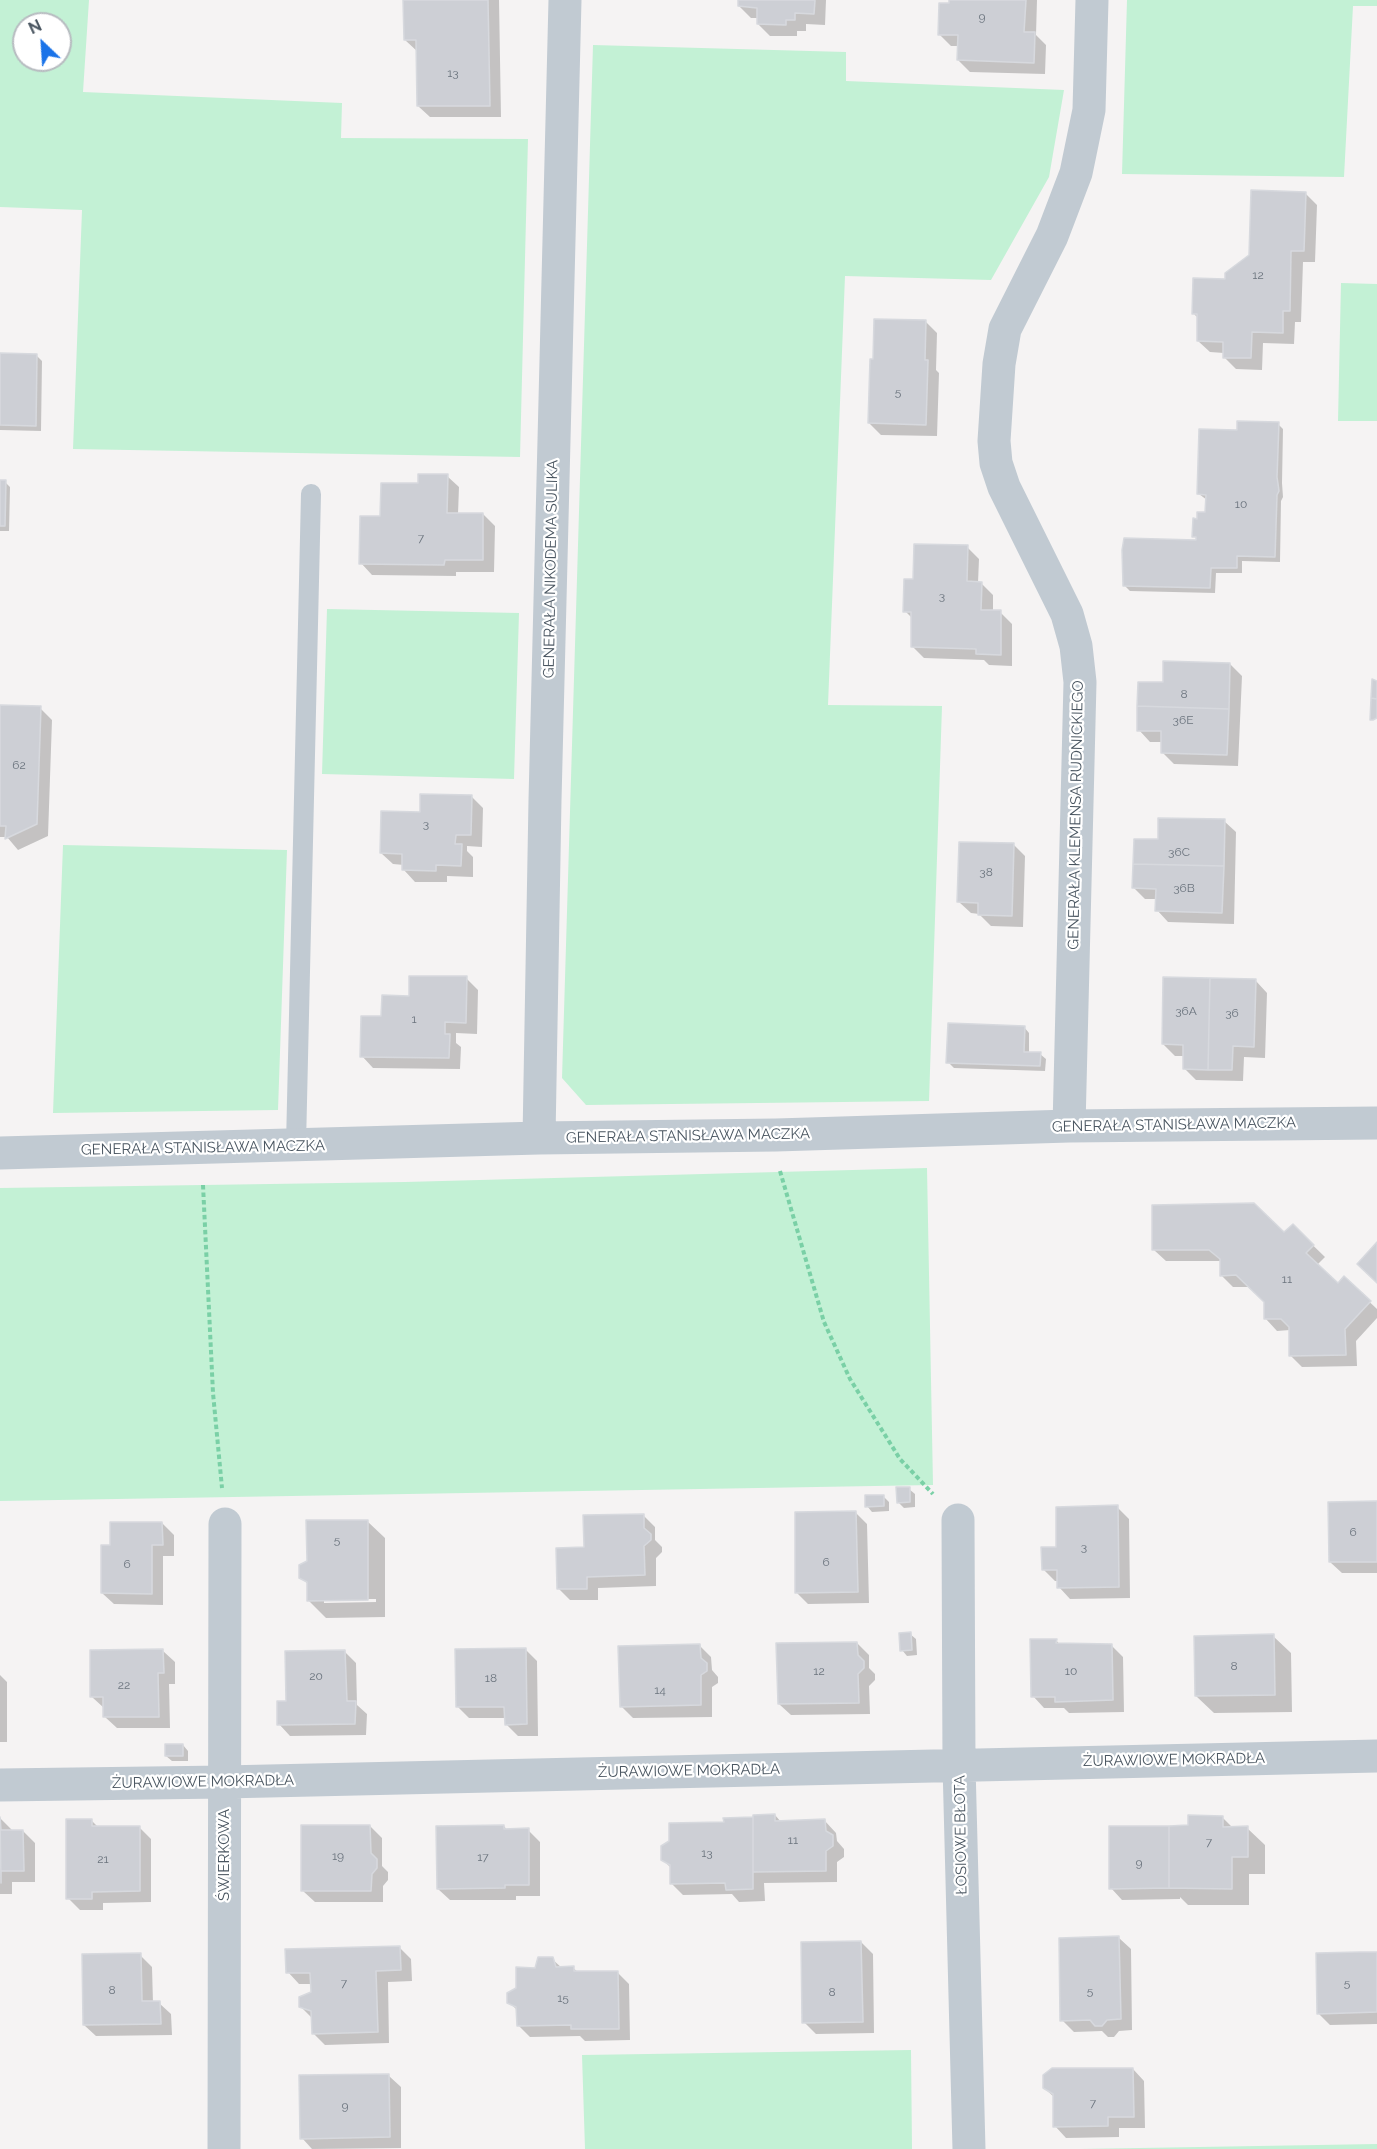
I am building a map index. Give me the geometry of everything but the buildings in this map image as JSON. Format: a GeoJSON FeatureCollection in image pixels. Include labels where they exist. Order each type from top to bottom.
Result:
{"type":"FeatureCollection","features":[{"type":"Feature","properties":{"kind":"street","name":"GENERAŁA NIKODEMA SULIKA"},"geometry":{"type":"LineString","coordinates":[[539,1138],[544,800],[565,0]]}},
{"type":"Feature","properties":{"kind":"street","name":"GENERAŁA KLEMENSA RUDNICKIEGO"},"geometry":{"type":"LineString","coordinates":[[1069,1126],[1079,673],[1076,646],[1067,614],[1004,487],[996,464],[994,441],[999,364],[1005,329],[1052,236],[1076,173],[1089,110],[1092,0]]}},
{"type":"Feature","properties":{"kind":"street","name":"GENERAŁA STANISŁAWA MACZKA"},"geometry":{"type":"LineString","coordinates":[[0,1153],[1069,1126],[1377,1123]]}},
{"type":"Feature","properties":{"kind":"street","name":"ŁOSIOWE BŁOTA"},"geometry":{"type":"LineString","coordinates":[[958,1520],[959,1765],[969,2149]]}},
{"type":"Feature","properties":{"kind":"street","name":"ŚWIERKOWA"},"geometry":{"type":"LineString","coordinates":[[224,2149],[225,1524]]}},
{"type":"Feature","properties":{"kind":"street","name":"ŻURAWIOWE MOKRADŁA"},"geometry":{"type":"LineString","coordinates":[[0,1785],[1377,1756]]}},
{"type":"Feature","properties":{"kind":"lane"},"geometry":{"type":"LineString","coordinates":[[296,1146],[311,494]]}},
{"type":"Feature","properties":{"kind":"path"},"geometry":{"type":"LineString","coordinates":[[776,1135],[780,1170],[824,1322],[846,1369],[900,1459],[958,1520]]}},
{"type":"Feature","properties":{"kind":"path"},"geometry":{"type":"LineString","coordinates":[[201,1148],[213,1393],[225,1524]]}},
{"type":"Feature","properties":{"kind":"green space"},"geometry":{"type":"Polygon","coordinates":[[[0,0],[89,0],[83,92],[342,103],[341,138],[528,139],[520,457],[73,449],[82,210],[0,207],[0,0]]]}},
{"type":"Feature","properties":{"kind":"green space"},"geometry":{"type":"Polygon","coordinates":[[[1127,0],[1377,0],[1377,6],[1353,6],[1344,177],[1122,174],[1127,0]]]}},
{"type":"Feature","properties":{"kind":"green space"},"geometry":{"type":"Polygon","coordinates":[[[593,45],[846,52],[846,81],[1064,90],[1049,177],[991,280],[845,276],[828,705],[942,706],[929,1101],[586,1105],[562,1078],[593,45]]]}},
{"type":"Feature","properties":{"kind":"green space"},"geometry":{"type":"Polygon","coordinates":[[[1341,283],[1377,284],[1377,421],[1338,421],[1341,283]]]}},
{"type":"Feature","properties":{"kind":"green space"},"geometry":{"type":"Polygon","coordinates":[[[327,609],[519,613],[514,779],[322,774],[327,609]]]}},
{"type":"Feature","properties":{"kind":"green space"},"geometry":{"type":"Polygon","coordinates":[[[63,845],[287,850],[278,1110],[53,1113],[63,845]]]}},
{"type":"Feature","properties":{"kind":"green space"},"geometry":{"type":"Polygon","coordinates":[[[927,1168],[933,1485],[0,1501],[0,1188],[405,1182],[927,1168]]]}},
{"type":"Feature","properties":{"kind":"green space"},"geometry":{"type":"Polygon","coordinates":[[[911,2050],[912,2149],[585,2149],[582,2055],[911,2050]]]}},
{"type":"Feature","properties":{"kind":"green space"},"geometry":{"type":"Polygon","coordinates":[[[1377,2144],[1377,2149],[1080,2149],[1377,2144]]]}}]}
